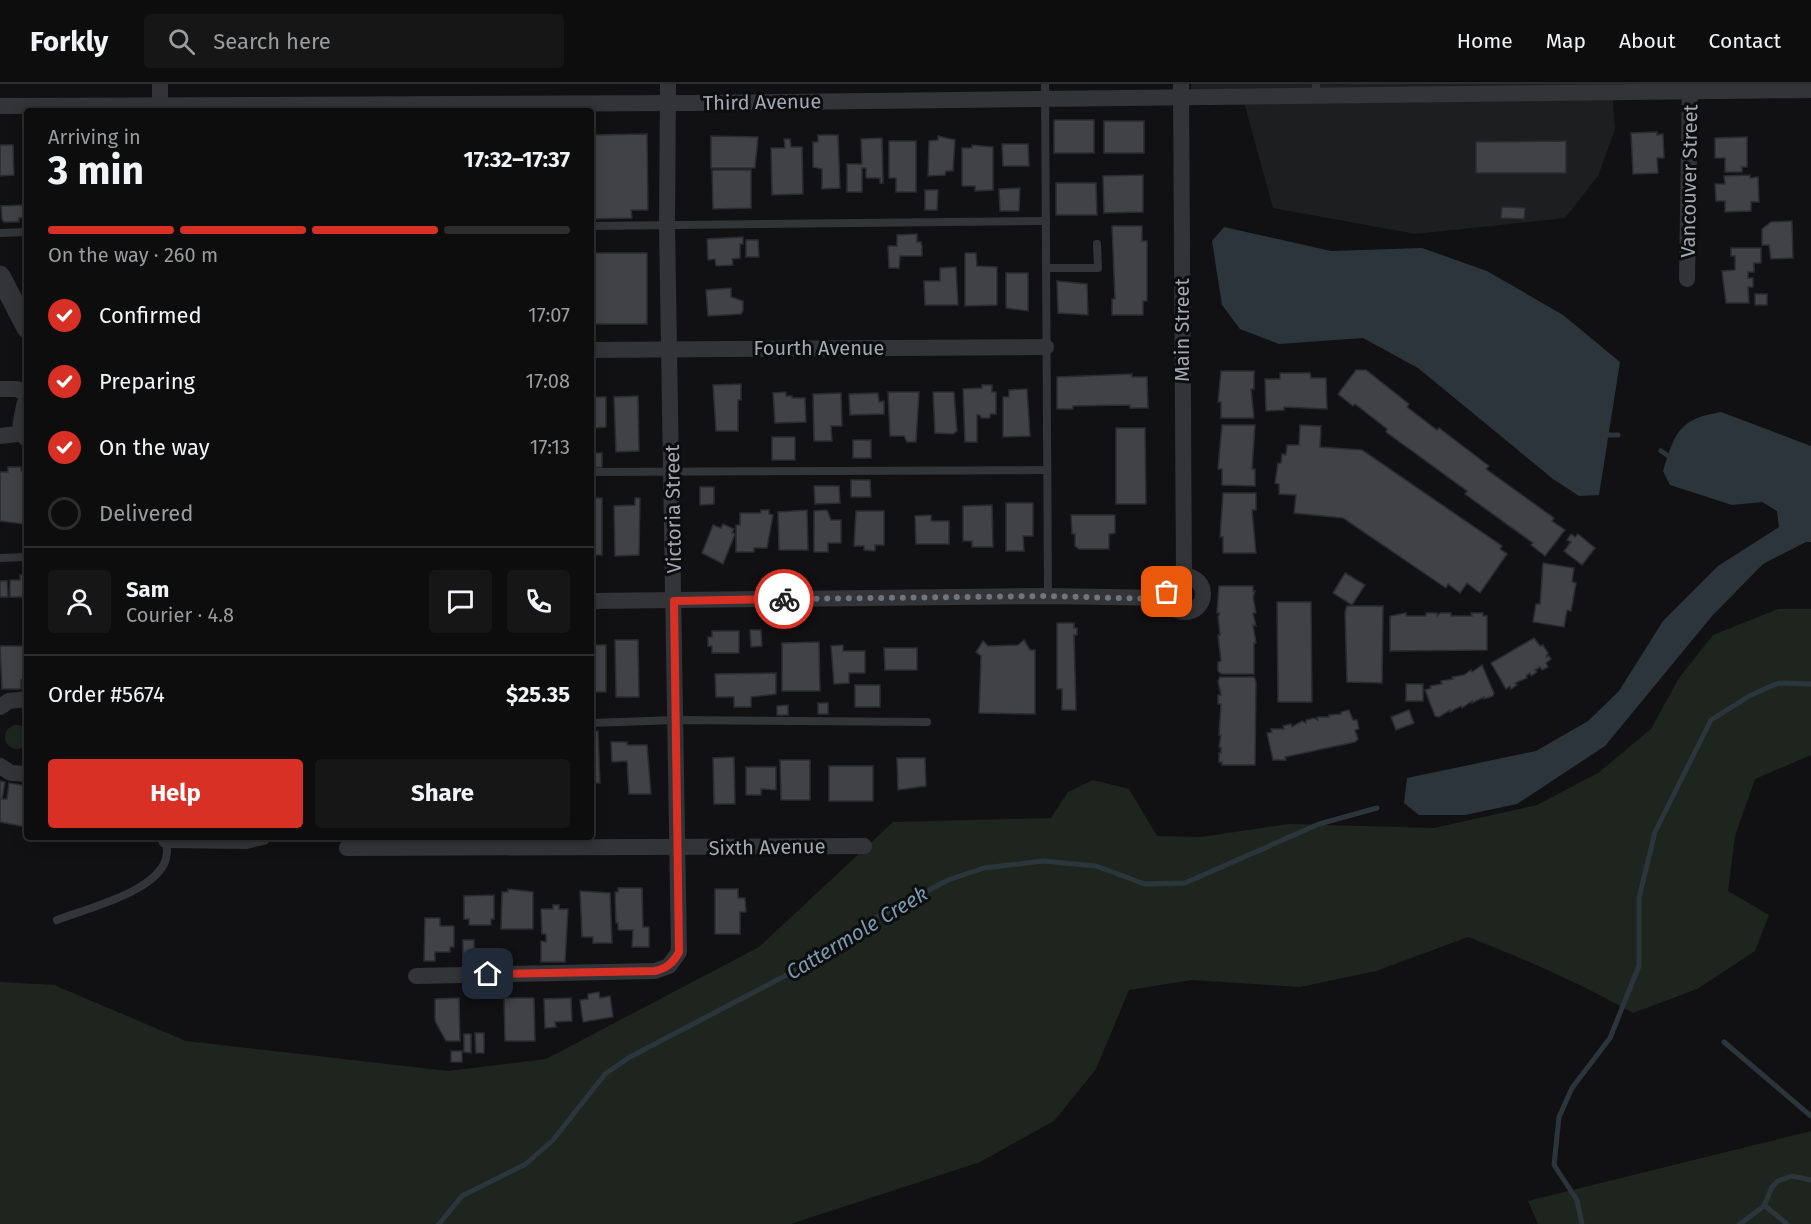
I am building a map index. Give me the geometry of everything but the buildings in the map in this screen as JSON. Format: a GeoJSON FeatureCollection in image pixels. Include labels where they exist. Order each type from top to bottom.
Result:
{"type":"FeatureCollection","features":[{"type":"Feature","properties":{"kind":"street"},"geometry":{"type":"LineString","coordinates":[[160,84],[160,108]]}},
{"type":"Feature","properties":{"kind":"street","name":"Victoria Street"},"geometry":{"type":"LineString","coordinates":[[416,976],[655,971],[669,966],[679,952],[668,84]]}},
{"type":"Feature","properties":{"kind":"street","name":"Third Avenue"},"geometry":{"type":"LineString","coordinates":[[245,108],[668,103],[1045,91],[1690,88],[1811,90]]}},
{"type":"Feature","properties":{"kind":"street","name":"Vancouver Street"},"geometry":{"type":"LineString","coordinates":[[1687,279],[1690,88]]}},
{"type":"Feature","properties":{"kind":"street","name":"Main Street"},"geometry":{"type":"LineString","coordinates":[[1181,91],[1184,577]]}},
{"type":"Feature","properties":{"kind":"street","name":"Third Avenue"},"geometry":{"type":"LineString","coordinates":[[0,106],[107,108]]}},
{"type":"Feature","properties":{"kind":"street"},"geometry":{"type":"LineString","coordinates":[[0,276],[24,322]]}},
{"type":"Feature","properties":{"kind":"street","name":"Fourth Avenue"},"geometry":{"type":"LineString","coordinates":[[594,350],[1046,347]]}},
{"type":"Feature","properties":{"kind":"street"},"geometry":{"type":"LineString","coordinates":[[0,389],[17,389],[24,392]]}},
{"type":"Feature","properties":{"kind":"street"},"geometry":{"type":"LineString","coordinates":[[0,436],[24,434]]}},
{"type":"Feature","properties":{"kind":"street"},"geometry":{"type":"LineString","coordinates":[[1184,577],[1200,584],[1203,595],[1199,606],[1184,612],[1173,608],[1168,598],[1169,586],[1173,581],[1184,577]]}},
{"type":"Feature","properties":{"kind":"street"},"geometry":{"type":"LineString","coordinates":[[594,601],[1048,596],[1168,598]]}},
{"type":"Feature","properties":{"kind":"street"},"geometry":{"type":"LineString","coordinates":[[0,707],[9,701],[24,699]]}},
{"type":"Feature","properties":{"kind":"street"},"geometry":{"type":"LineString","coordinates":[[0,766],[11,773],[24,774]]}},
{"type":"Feature","properties":{"kind":"street"},"geometry":{"type":"LineString","coordinates":[[206,840],[250,840]]}},
{"type":"Feature","properties":{"kind":"street","name":"Sixth Avenue"},"geometry":{"type":"LineString","coordinates":[[347,848],[677,849],[864,846]]}},
{"type":"Feature","properties":{"kind":"lane"},"geometry":{"type":"LineString","coordinates":[[1045,91],[1048,596]]}},
{"type":"Feature","properties":{"kind":"lane"},"geometry":{"type":"LineString","coordinates":[[594,226],[1046,221]]}},
{"type":"Feature","properties":{"kind":"lane"},"geometry":{"type":"LineString","coordinates":[[0,233],[24,232]]}},
{"type":"Feature","properties":{"kind":"lane"},"geometry":{"type":"LineString","coordinates":[[1046,268],[1098,268],[1097,244]]}},
{"type":"Feature","properties":{"kind":"lane"},"geometry":{"type":"LineString","coordinates":[[594,472],[1047,470]]}},
{"type":"Feature","properties":{"kind":"lane"},"geometry":{"type":"LineString","coordinates":[[0,558],[24,557]]}},
{"type":"Feature","properties":{"kind":"lane"},"geometry":{"type":"LineString","coordinates":[[594,723],[676,720],[927,722]]}},
{"type":"Feature","properties":{"kind":"lane"},"geometry":{"type":"LineString","coordinates":[[57,921],[136,889],[158,873],[167,856],[165,840]]}},
{"type":"Feature","properties":{"kind":"shaded area"},"geometry":{"type":"Polygon","coordinates":[[[1191,84],[1612,84],[1615,130],[1598,176],[1565,218],[1416,234],[1273,208],[1243,99],[1191,92],[1191,84]]]}},
{"type":"Feature","properties":{"kind":"shaded area"},"geometry":{"type":"Polygon","coordinates":[[[1224,227],[1331,251],[1422,248],[1487,271],[1563,315],[1620,362],[1599,495],[1579,496],[1553,479],[1418,368],[1363,338],[1279,344],[1240,329],[1222,305],[1212,241],[1224,227]]]}},
{"type":"Feature","properties":{"kind":"shaded area"},"geometry":{"type":"Polygon","coordinates":[[[1721,412],[1811,446],[1811,542],[1806,542],[1763,564],[1712,616],[1605,746],[1517,804],[1465,815],[1419,815],[1404,803],[1407,778],[1536,751],[1588,721],[1619,691],[1663,621],[1718,566],[1779,527],[1777,511],[1762,502],[1732,505],[1670,485],[1663,471],[1675,437],[1680,430],[1695,419],[1721,412]]]}},
{"type":"Feature","properties":{"kind":"shaded area"},"geometry":{"type":"Polygon","coordinates":[[[1778,609],[1811,609],[1811,755],[1755,779],[1735,836],[1728,891],[1769,915],[1755,951],[1697,989],[1633,1013],[1552,972],[1468,937],[1376,971],[1300,987],[1192,980],[1129,990],[1096,1069],[1054,1121],[980,1162],[791,1224],[0,1224],[0,982],[54,985],[186,1041],[448,1071],[546,1059],[759,947],[893,822],[1051,818],[1068,792],[1093,780],[1129,789],[1157,836],[1201,837],[1289,824],[1434,828],[1537,805],[1598,773],[1651,729],[1679,678],[1713,635],[1778,609]]]}},
{"type":"Feature","properties":{"kind":"shaded area"},"geometry":{"type":"Polygon","coordinates":[[[13,726],[24,728],[24,746],[13,748],[6,741],[6,733],[13,726]]]}},
{"type":"Feature","properties":{"kind":"shaded area"},"geometry":{"type":"Polygon","coordinates":[[[1811,1131],[1811,1224],[1538,1224],[1528,1201],[1811,1131]]]}},
{"type":"Feature","properties":{"kind":"waterway"},"geometry":{"type":"LineString","coordinates":[[1603,435],[1618,435]]}},
{"type":"Feature","properties":{"kind":"waterway"},"geometry":{"type":"LineString","coordinates":[[1661,451],[1672,458]]}},
{"type":"Feature","properties":{"kind":"waterway"},"geometry":{"type":"LineString","coordinates":[[1582,1224],[1577,1200],[1554,1165],[1559,1117],[1572,1088],[1610,1038],[1639,966],[1639,898],[1655,832],[1711,720],[1751,695],[1779,683],[1811,684]]}},
{"type":"Feature","properties":{"kind":"waterway","name":"Cattermole Creek"},"geometry":{"type":"LineString","coordinates":[[439,1224],[462,1196],[526,1164],[553,1140],[605,1074],[630,1057],[798,969],[877,917],[948,880],[984,868],[1043,861],[1096,866],[1145,884],[1185,883],[1319,824],[1377,808]]}},
{"type":"Feature","properties":{"kind":"waterway"},"geometry":{"type":"LineString","coordinates":[[1724,1042],[1811,1116]]}},
{"type":"Feature","properties":{"kind":"waterway"},"geometry":{"type":"LineString","coordinates":[[1740,1224],[1764,1206],[1772,1187],[1778,1181],[1792,1176],[1811,1180]]}},
{"type":"Feature","properties":{"kind":"waterway"},"geometry":{"type":"LineString","coordinates":[[1764,1205],[1787,1224]]}},
{"type":"Feature","properties":{"kind":"way so far"},"geometry":{"type":"LineString","coordinates":[[784,599],[1048,596],[1155,599],[1168,598],[1167,592]]}},
{"type":"Feature","properties":{"kind":"route"},"geometry":{"type":"LineString","coordinates":[[488,974],[655,971],[669,966],[675,959],[679,952],[674,601],[784,599]]}}]}
